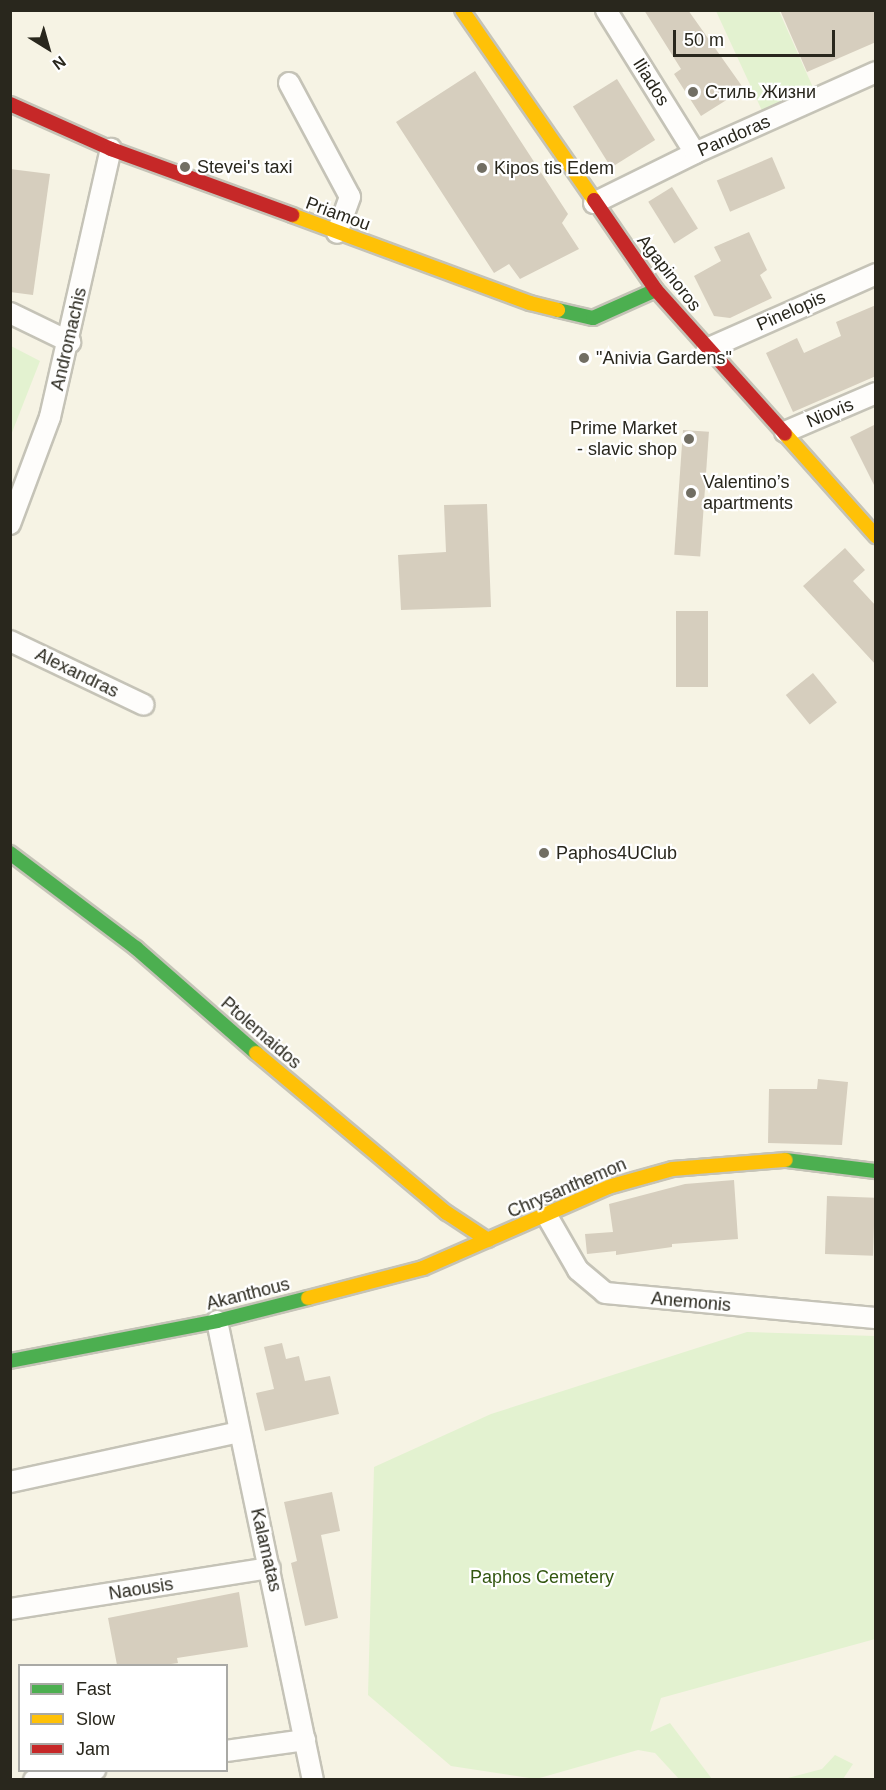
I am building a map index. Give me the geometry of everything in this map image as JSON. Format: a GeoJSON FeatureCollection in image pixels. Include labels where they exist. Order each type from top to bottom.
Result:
{"type":"FeatureCollection","features":[{"type":"Feature","properties":{"kind":"street","name":"Agapinoros"},"geometry":{"type":"LineString","coordinates":[[462,10],[594,204],[656,290],[876,536]]}},
{"type":"Feature","properties":{"kind":"street","name":"Iliados"},"geometry":{"type":"LineString","coordinates":[[606,10],[695,153]]}},
{"type":"Feature","properties":{"kind":"street","name":"Pandoras"},"geometry":{"type":"LineString","coordinates":[[594,204],[695,153],[876,72]]}},
{"type":"Feature","properties":{"kind":"street"},"geometry":{"type":"LineString","coordinates":[[289,83],[350,197],[338,233]]}},
{"type":"Feature","properties":{"kind":"street","name":"Priamou"},"geometry":{"type":"LineString","coordinates":[[10,104],[44,122],[111,149],[505,296],[574,316],[593,318],[656,290]]}},
{"type":"Feature","properties":{"kind":"street","name":"Andromachis"},"geometry":{"type":"LineString","coordinates":[[10,524],[50,417],[70,342],[111,149]]}},
{"type":"Feature","properties":{"kind":"street","name":"Pinelopis"},"geometry":{"type":"LineString","coordinates":[[707,349],[876,274]]}},
{"type":"Feature","properties":{"kind":"street"},"geometry":{"type":"LineString","coordinates":[[10,313],[70,342]]}},
{"type":"Feature","properties":{"kind":"street","name":"Niovis"},"geometry":{"type":"LineString","coordinates":[[785,432],[876,393]]}},
{"type":"Feature","properties":{"kind":"street","name":"Alexandras"},"geometry":{"type":"LineString","coordinates":[[10,641],[144,705]]}},
{"type":"Feature","properties":{"kind":"street","name":"Ptolemaidos"},"geometry":{"type":"LineString","coordinates":[[10,853],[136,948],[328,1116],[438,1205],[488,1240]]}},
{"type":"Feature","properties":{"kind":"street","name":"Chrysanthemon"},"geometry":{"type":"LineString","coordinates":[[488,1240],[547,1216],[608,1187],[673,1170],[782,1160],[876,1172]]}},
{"type":"Feature","properties":{"kind":"street","name":"Anemonis"},"geometry":{"type":"LineString","coordinates":[[547,1216],[578,1270],[594,1287],[605,1293],[876,1318]]}},
{"type":"Feature","properties":{"kind":"street","name":"Akanthous"},"geometry":{"type":"LineString","coordinates":[[10,1361],[217,1321],[423,1268],[488,1240]]}},
{"type":"Feature","properties":{"kind":"street","name":"Kalamatas"},"geometry":{"type":"LineString","coordinates":[[217,1321],[238,1432],[270,1568],[313,1779]]}},
{"type":"Feature","properties":{"kind":"street"},"geometry":{"type":"LineString","coordinates":[[10,1482],[238,1432]]}},
{"type":"Feature","properties":{"kind":"street","name":"Naousis"},"geometry":{"type":"LineString","coordinates":[[10,1609],[270,1568]]}},
{"type":"Feature","properties":{"kind":"street"},"geometry":{"type":"LineString","coordinates":[[228,1751],[305,1740]]}},
{"type":"Feature","properties":{"kind":"street"},"geometry":{"type":"LineString","coordinates":[[33,1779],[81,1772]]}},
{"type":"Feature","properties":{"kind":"green space"},"geometry":{"type":"Polygon","coordinates":[[[716,11],[779,11],[815,92],[764,115],[716,11]]]}},
{"type":"Feature","properties":{"kind":"green space"},"geometry":{"type":"Polygon","coordinates":[[[11,346],[40,361],[11,435],[11,346]]]}},
{"type":"Feature","properties":{"kind":"green space","name":"Paphos Cemetery"},"geometry":{"type":"Polygon","coordinates":[[[747,1332],[875,1336],[875,1639],[661,1698],[650,1732],[670,1723],[712,1779],[679,1779],[655,1753],[638,1750],[536,1779],[451,1766],[368,1695],[374,1467],[491,1414],[747,1332]]]}},
{"type":"Feature","properties":{"kind":"green space"},"geometry":{"type":"Polygon","coordinates":[[[835,1755],[853,1764],[843,1779],[784,1779],[822,1769],[835,1755]]]}},
{"type":"Feature","properties":{"kind":"building"},"geometry":{"type":"Polygon","coordinates":[[[644,10],[688,10],[744,89],[701,116],[674,74],[681,69],[644,10]]]}},
{"type":"Feature","properties":{"kind":"building"},"geometry":{"type":"Polygon","coordinates":[[[780,10],[876,10],[876,42],[807,72],[780,10]]]}},
{"type":"Feature","properties":{"kind":"building","name":"Kipos tis Edem"},"geometry":{"type":"Polygon","coordinates":[[[475,71],[568,214],[562,223],[579,249],[520,279],[509,264],[494,273],[396,122],[475,71]]]}},
{"type":"Feature","properties":{"kind":"building"},"geometry":{"type":"Polygon","coordinates":[[[617,79],[655,140],[611,168],[573,107],[617,79]]]}},
{"type":"Feature","properties":{"kind":"building"},"geometry":{"type":"Polygon","coordinates":[[[772,157],[785,188],[730,212],[717,180],[772,157]]]}},
{"type":"Feature","properties":{"kind":"building"},"geometry":{"type":"Polygon","coordinates":[[[10,169],[50,174],[33,295],[10,292],[10,169]]]}},
{"type":"Feature","properties":{"kind":"building"},"geometry":{"type":"Polygon","coordinates":[[[672,187],[698,229],[674,243],[648,202],[672,187]]]}},
{"type":"Feature","properties":{"kind":"building"},"geometry":{"type":"Polygon","coordinates":[[[749,232],[767,270],[760,275],[772,298],[730,318],[714,316],[694,276],[721,261],[714,247],[749,232]]]}},
{"type":"Feature","properties":{"kind":"building"},"geometry":{"type":"Polygon","coordinates":[[[876,305],[876,376],[793,412],[766,353],[797,338],[804,353],[841,336],[836,322],[876,305]]]}},
{"type":"Feature","properties":{"kind":"building"},"geometry":{"type":"Polygon","coordinates":[[[876,424],[876,489],[850,437],[876,424]]]}},
{"type":"Feature","properties":{"kind":"building","name":"Valentino’s apartments"},"geometry":{"type":"Polygon","coordinates":[[[683,430],[709,432],[700,557],[674,555],[683,430]]]}},
{"type":"Feature","properties":{"kind":"building"},"geometry":{"type":"Polygon","coordinates":[[[487,504],[491,607],[401,610],[398,555],[446,552],[444,505],[487,504]]]}},
{"type":"Feature","properties":{"kind":"building"},"geometry":{"type":"Polygon","coordinates":[[[845,548],[865,570],[853,581],[876,606],[876,665],[803,586],[845,548]]]}},
{"type":"Feature","properties":{"kind":"building"},"geometry":{"type":"Polygon","coordinates":[[[676,611],[708,611],[708,687],[676,687],[676,611]]]}},
{"type":"Feature","properties":{"kind":"building"},"geometry":{"type":"Polygon","coordinates":[[[813,673],[837,703],[810,725],[786,695],[813,673]]]}},
{"type":"Feature","properties":{"kind":"building"},"geometry":{"type":"Polygon","coordinates":[[[818,1079],[848,1082],[842,1145],[768,1143],[769,1089],[817,1089],[818,1079]]]}},
{"type":"Feature","properties":{"kind":"building"},"geometry":{"type":"Polygon","coordinates":[[[734,1180],[738,1239],[672,1244],[672,1247],[616,1255],[616,1251],[587,1254],[585,1234],[613,1232],[609,1204],[685,1184],[734,1180]]]}},
{"type":"Feature","properties":{"kind":"building"},"geometry":{"type":"Polygon","coordinates":[[[827,1196],[875,1198],[873,1256],[825,1254],[827,1196]]]}},
{"type":"Feature","properties":{"kind":"building"},"geometry":{"type":"Polygon","coordinates":[[[282,1343],[286,1359],[299,1356],[305,1381],[330,1376],[339,1414],[265,1431],[256,1393],[274,1389],[264,1347],[282,1343]]]}},
{"type":"Feature","properties":{"kind":"building"},"geometry":{"type":"Polygon","coordinates":[[[332,1492],[340,1531],[321,1535],[338,1618],[305,1626],[291,1563],[297,1561],[284,1502],[332,1492]]]}},
{"type":"Feature","properties":{"kind":"building"},"geometry":{"type":"Polygon","coordinates":[[[239,1592],[248,1647],[177,1658],[178,1663],[171,1664],[117,1664],[108,1618],[239,1592]]]}},
{"type":"Feature","properties":{"kind":"traffic: fast"},"geometry":{"type":"LineString","coordinates":[[558,310],[593,318],[656,290]]}},
{"type":"Feature","properties":{"kind":"traffic: fast"},"geometry":{"type":"LineString","coordinates":[[10,853],[136,948],[256,1053]]}},
{"type":"Feature","properties":{"kind":"traffic: fast"},"geometry":{"type":"LineString","coordinates":[[786,1160],[876,1171]]}},
{"type":"Feature","properties":{"kind":"traffic: fast"},"geometry":{"type":"LineString","coordinates":[[10,1361],[217,1321],[308,1298]]}},
{"type":"Feature","properties":{"kind":"traffic: slow"},"geometry":{"type":"LineString","coordinates":[[462,10],[594,200]]}},
{"type":"Feature","properties":{"kind":"traffic: slow"},"geometry":{"type":"LineString","coordinates":[[292,215],[530,303],[558,310]]}},
{"type":"Feature","properties":{"kind":"traffic: slow"},"geometry":{"type":"LineString","coordinates":[[785,434],[876,536]]}},
{"type":"Feature","properties":{"kind":"traffic: slow"},"geometry":{"type":"LineString","coordinates":[[256,1053],[447,1213],[488,1240]]}},
{"type":"Feature","properties":{"kind":"traffic: slow"},"geometry":{"type":"LineString","coordinates":[[308,1298],[423,1268],[608,1187],[673,1169],[786,1160]]}},
{"type":"Feature","properties":{"kind":"traffic: jam"},"geometry":{"type":"LineString","coordinates":[[10,104],[111,149],[292,215]]}},
{"type":"Feature","properties":{"kind":"traffic: jam"},"geometry":{"type":"LineString","coordinates":[[594,200],[656,290],[785,434]]}},
{"type":"Feature","properties":{"kind":"place","name":"Стиль Жизни"},"geometry":{"type":"Point","coordinates":[693,92]}},
{"type":"Feature","properties":{"kind":"place","name":"Stevei's taxi"},"geometry":{"type":"Point","coordinates":[185,167]}},
{"type":"Feature","properties":{"kind":"place","name":"Kipos tis Edem"},"geometry":{"type":"Point","coordinates":[482,168]}},
{"type":"Feature","properties":{"kind":"place","name":"\"Anivia Gardens\""},"geometry":{"type":"Point","coordinates":[584,358]}},
{"type":"Feature","properties":{"kind":"place","name":"Prime Market - slavic shop"},"geometry":{"type":"Point","coordinates":[689,439]}},
{"type":"Feature","properties":{"kind":"place","name":"Valentino’s apartments"},"geometry":{"type":"Point","coordinates":[691,493]}},
{"type":"Feature","properties":{"kind":"place","name":"Paphos4UClub"},"geometry":{"type":"Point","coordinates":[544,853]}}]}
